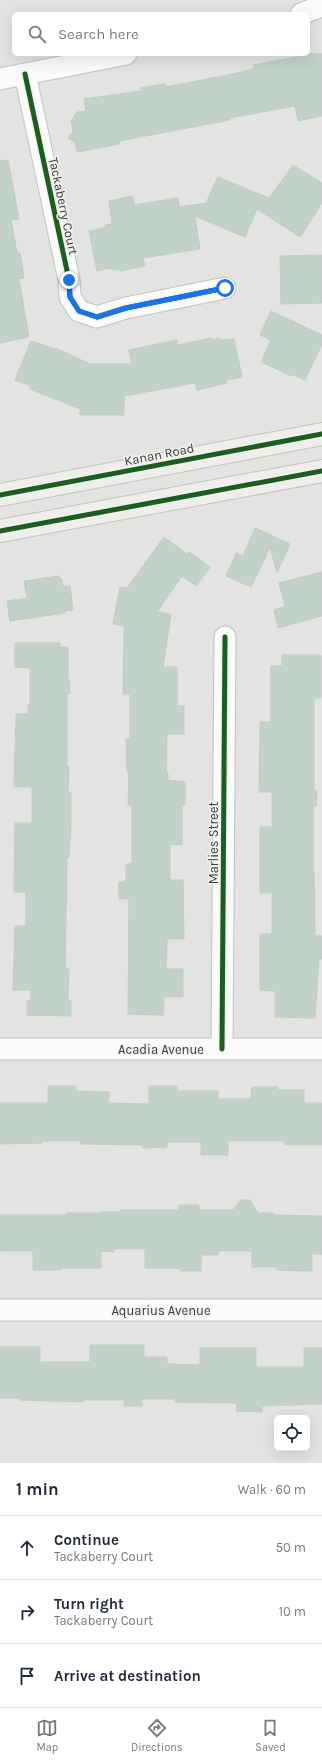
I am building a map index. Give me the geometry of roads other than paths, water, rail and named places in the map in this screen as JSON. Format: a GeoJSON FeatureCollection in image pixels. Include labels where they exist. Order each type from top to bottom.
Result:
{"type":"FeatureCollection","features":[{"type":"Feature","properties":{"kind":"main road","name":"Kanan Road"},"geometry":{"type":"LineString","coordinates":[[0,496],[322,434]]}},
{"type":"Feature","properties":{"kind":"main road"},"geometry":{"type":"LineString","coordinates":[[0,531],[322,471]]}},
{"type":"Feature","properties":{"kind":"street"},"geometry":{"type":"LineString","coordinates":[[306,12],[322,6]]}},
{"type":"Feature","properties":{"kind":"street"},"geometry":{"type":"LineString","coordinates":[[0,79],[116,56]]}},
{"type":"Feature","properties":{"kind":"street","name":"Tackaberry Court"},"geometry":{"type":"LineString","coordinates":[[25,74],[69,280],[70,297],[79,311],[97,317],[126,308],[225,288]]}},
{"type":"Feature","properties":{"kind":"street","name":"Marlies Street"},"geometry":{"type":"LineString","coordinates":[[222,1049],[225,637]]}},
{"type":"Feature","properties":{"kind":"street","name":"Acadia Avenue"},"geometry":{"type":"LineString","coordinates":[[0,1049],[322,1049]]}},
{"type":"Feature","properties":{"kind":"street","name":"Aquarius Avenue"},"geometry":{"type":"LineString","coordinates":[[0,1310],[322,1310]]}}]}
